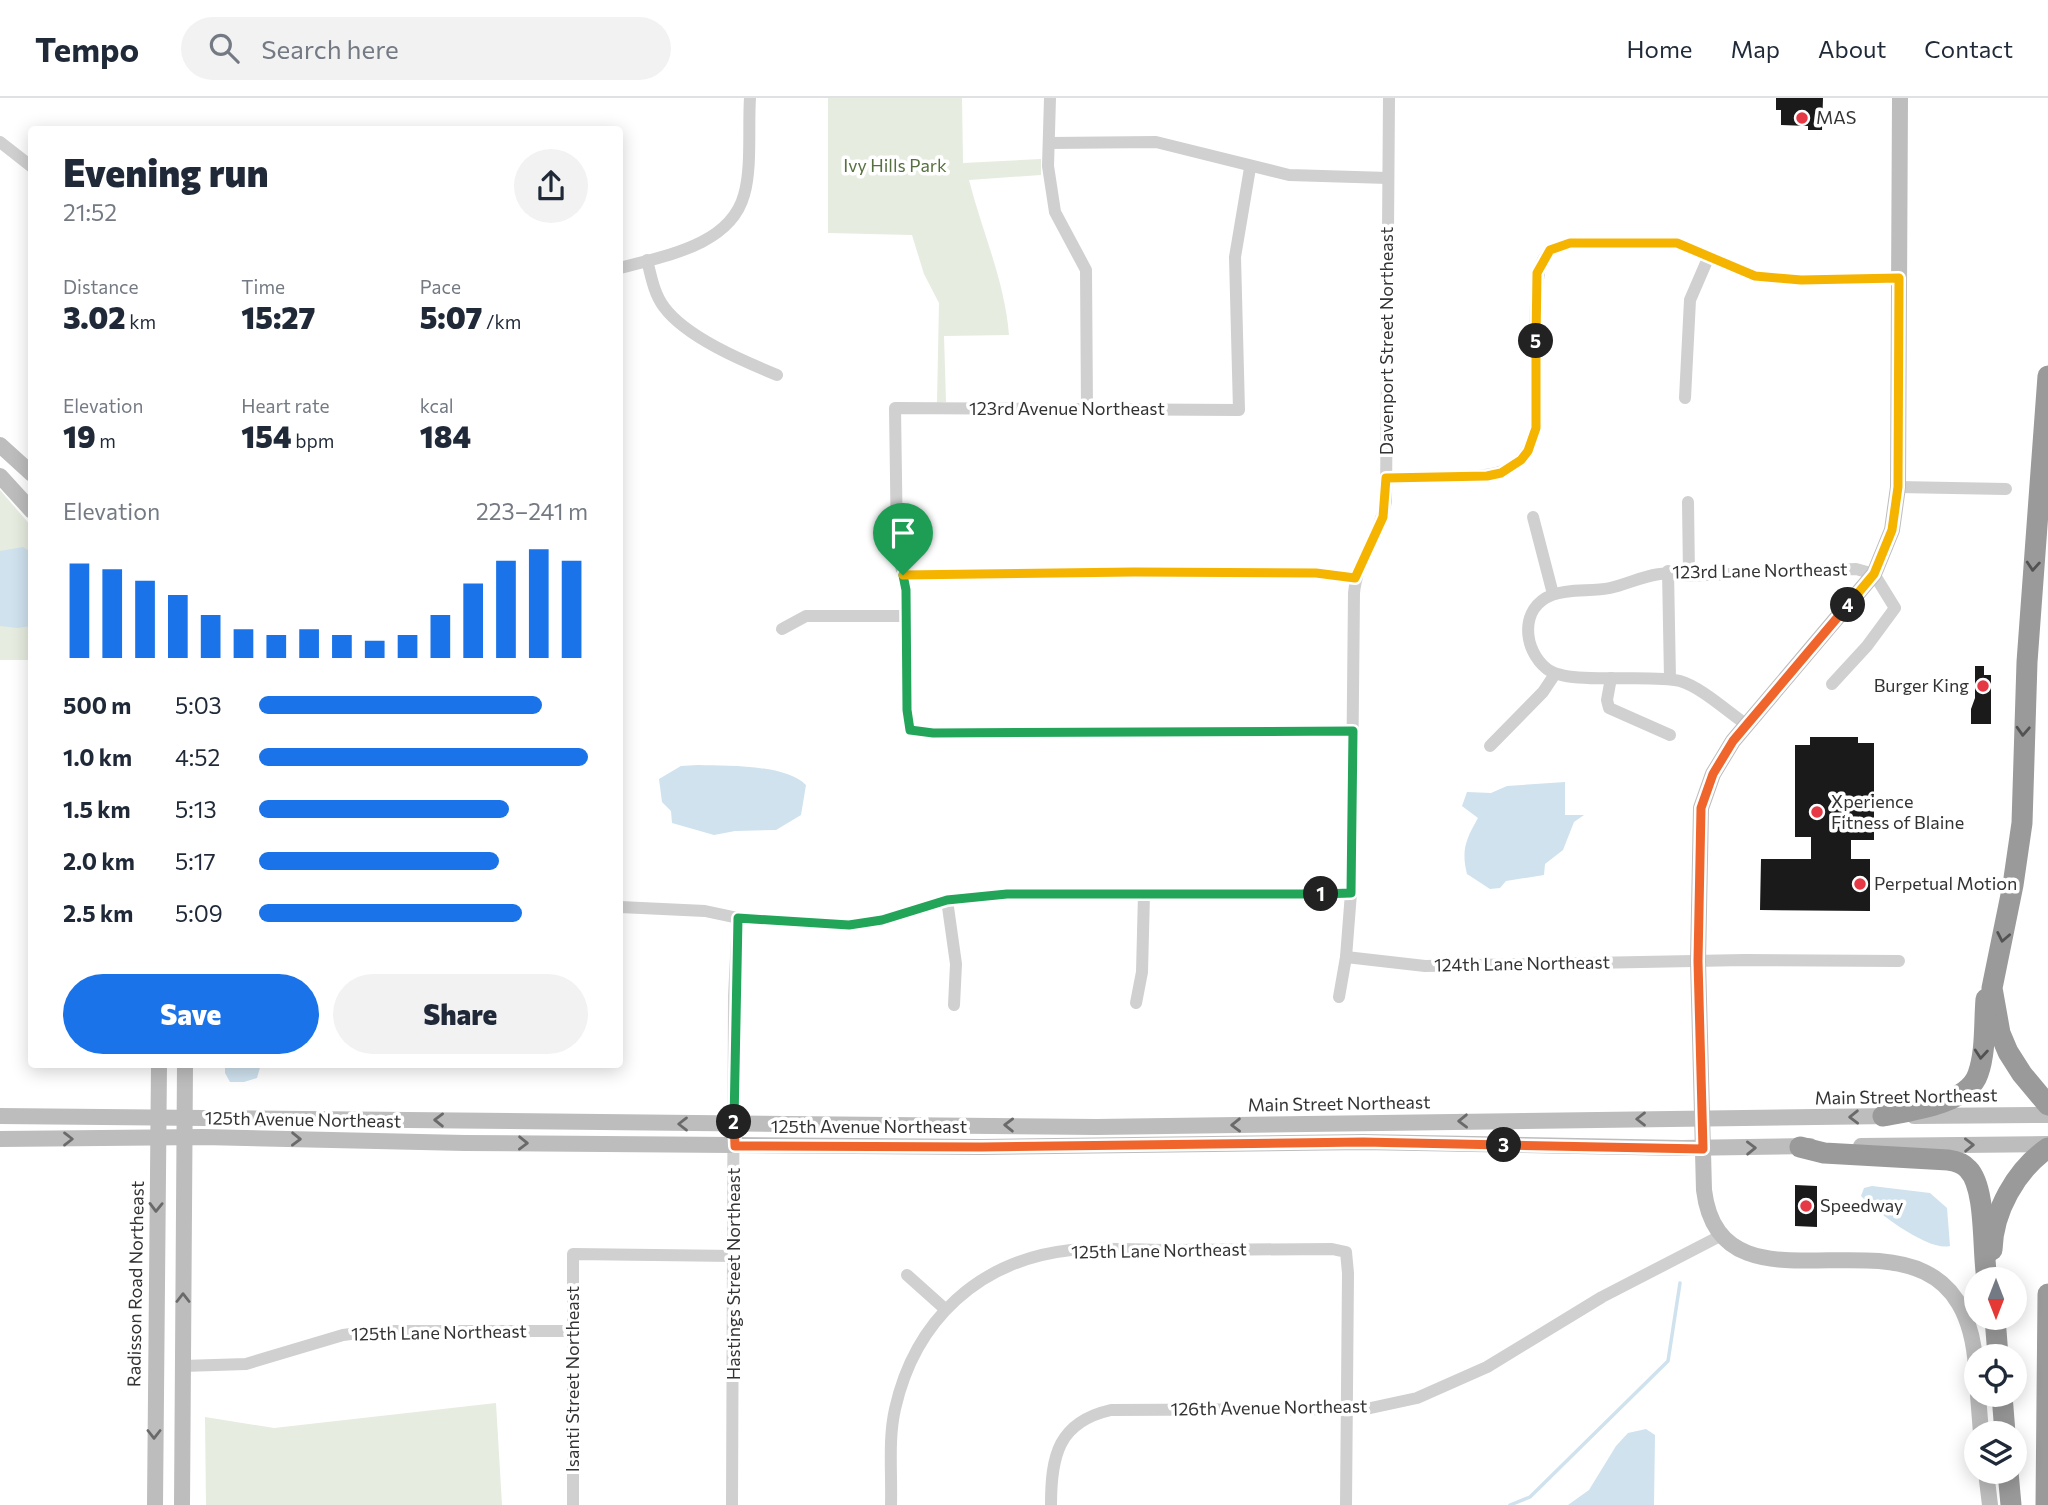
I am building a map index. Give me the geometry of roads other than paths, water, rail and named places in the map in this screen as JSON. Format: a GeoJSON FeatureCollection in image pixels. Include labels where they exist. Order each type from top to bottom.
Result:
{"type":"FeatureCollection","features":[{"type":"Feature","properties":{"kind":"highway"},"geometry":{"type":"LineString","coordinates":[[2048,376],[2027,662],[2022,823],[2013,885],[1992,988],[2000,1033],[2008,1052],[2028,1082],[2048,1105]]}},
{"type":"Feature","properties":{"kind":"highway"},"geometry":{"type":"LineString","coordinates":[[1883,1116],[1940,1103],[1959,1096],[1970,1088],[1979,1074],[1986,996],[1992,988]]}},
{"type":"Feature","properties":{"kind":"highway"},"geometry":{"type":"LineString","coordinates":[[1800,1147],[1824,1153],[1948,1160],[1967,1167],[1979,1195],[1988,1267]]}},
{"type":"Feature","properties":{"kind":"highway"},"geometry":{"type":"LineString","coordinates":[[1991,1267],[1995,1222],[2010,1189],[2034,1148]]}},
{"type":"Feature","properties":{"kind":"highway"},"geometry":{"type":"LineString","coordinates":[[2046,1505],[2048,1294]]}},
{"type":"Feature","properties":{"kind":"highway"},"geometry":{"type":"LineString","coordinates":[[2009,1484],[2011,1505]]}},
{"type":"Feature","properties":{"kind":"main road"},"geometry":{"type":"LineString","coordinates":[[1900,98],[1898,487],[1892,530],[1874,574],[1746,725],[1713,774],[1701,808],[1698,961],[1705,1200],[1713,1224],[1722,1236],[1741,1251],[1764,1258],[1895,1261],[1925,1271],[1951,1293],[1963,1310],[1973,1344]]}},
{"type":"Feature","properties":{"kind":"main road"},"geometry":{"type":"LineString","coordinates":[[0,445],[28,470]]}},
{"type":"Feature","properties":{"kind":"main road"},"geometry":{"type":"LineString","coordinates":[[0,476],[28,507]]}},
{"type":"Feature","properties":{"kind":"main road","name":"Radisson Road Northeast"},"geometry":{"type":"LineString","coordinates":[[155,1505],[159,1068]]}},
{"type":"Feature","properties":{"kind":"main road"},"geometry":{"type":"LineString","coordinates":[[183,1505],[185,1068]]}},
{"type":"Feature","properties":{"kind":"main road","name":"Main Street Northeast"},"geometry":{"type":"LineString","coordinates":[[630,1123],[1096,1127],[2048,1115]]}},
{"type":"Feature","properties":{"kind":"main road","name":"125th Avenue Northeast"},"geometry":{"type":"LineString","coordinates":[[0,1116],[630,1123]]}},
{"type":"Feature","properties":{"kind":"main road"},"geometry":{"type":"LineString","coordinates":[[1703,1149],[2034,1148],[2048,1130],[2026,1116]]}},
{"type":"Feature","properties":{"kind":"main road","name":"125th Avenue Northeast"},"geometry":{"type":"LineString","coordinates":[[0,1139],[184,1138],[981,1147],[1363,1142],[1703,1149]]}},
{"type":"Feature","properties":{"kind":"main road"},"geometry":{"type":"LineString","coordinates":[[1987,1484],[1990,1505]]}},
{"type":"Feature","properties":{"kind":"street"},"geometry":{"type":"LineString","coordinates":[[623,267],[695,245],[713,236],[730,221],[745,195],[750,98]]}},
{"type":"Feature","properties":{"kind":"street"},"geometry":{"type":"LineString","coordinates":[[1050,98],[1048,166],[1055,212],[1086,270],[1087,410]]}},
{"type":"Feature","properties":{"kind":"street","name":"Davenport Street Northeast"},"geometry":{"type":"LineString","coordinates":[[1339,997],[1346,957],[1351,893],[1355,578],[1383,517],[1386,478],[1389,98]]}},
{"type":"Feature","properties":{"kind":"street"},"geometry":{"type":"LineString","coordinates":[[0,142],[28,164]]}},
{"type":"Feature","properties":{"kind":"street"},"geometry":{"type":"LineString","coordinates":[[1049,143],[1156,142],[1289,175],[1388,178]]}},
{"type":"Feature","properties":{"kind":"street","name":"123rd Avenue Northeast"},"geometry":{"type":"LineString","coordinates":[[903,575],[897,546],[895,408],[1239,410],[1235,257],[1250,167]]}},
{"type":"Feature","properties":{"kind":"street"},"geometry":{"type":"LineString","coordinates":[[1386,478],[1487,476],[1501,473],[1521,460],[1528,451],[1536,428],[1537,273],[1550,250],[1570,243],[1677,243],[1755,276],[1801,280],[1899,278]]}},
{"type":"Feature","properties":{"kind":"street"},"geometry":{"type":"LineString","coordinates":[[1685,398],[1690,300],[1709,256]]}},
{"type":"Feature","properties":{"kind":"street"},"geometry":{"type":"LineString","coordinates":[[648,260],[654,290],[674,319],[695,334],[777,375]]}},
{"type":"Feature","properties":{"kind":"street"},"geometry":{"type":"LineString","coordinates":[[1898,487],[2006,489]]}},
{"type":"Feature","properties":{"kind":"street"},"geometry":{"type":"LineString","coordinates":[[1688,502],[1689,575]]}},
{"type":"Feature","properties":{"kind":"street"},"geometry":{"type":"LineString","coordinates":[[1533,517],[1553,594],[1539,603],[1528,623],[1528,639],[1538,660],[1555,674],[1670,679],[1694,689],[1746,725]]}},
{"type":"Feature","properties":{"kind":"street","name":"123rd Lane Northeast"},"geometry":{"type":"LineString","coordinates":[[1553,594],[1609,588],[1668,571],[1682,576],[1856,569],[1874,574]]}},
{"type":"Feature","properties":{"kind":"street"},"geometry":{"type":"LineString","coordinates":[[1668,571],[1670,679]]}},
{"type":"Feature","properties":{"kind":"street"},"geometry":{"type":"LineString","coordinates":[[1353,731],[933,733],[910,730],[907,710],[907,616],[903,575],[1316,573],[1355,578]]}},
{"type":"Feature","properties":{"kind":"street"},"geometry":{"type":"LineString","coordinates":[[1832,684],[1867,646],[1895,608],[1874,574]]}},
{"type":"Feature","properties":{"kind":"street"},"geometry":{"type":"LineString","coordinates":[[782,629],[806,616],[907,616]]}},
{"type":"Feature","properties":{"kind":"street"},"geometry":{"type":"LineString","coordinates":[[1490,746],[1552,681],[1555,674]]}},
{"type":"Feature","properties":{"kind":"street"},"geometry":{"type":"LineString","coordinates":[[1611,678],[1607,701],[1609,708],[1670,735]]}},
{"type":"Feature","properties":{"kind":"street"},"geometry":{"type":"LineString","coordinates":[[623,907],[705,911],[738,918],[858,924],[882,920],[947,900],[1007,894],[1351,893]]}},
{"type":"Feature","properties":{"kind":"street"},"geometry":{"type":"LineString","coordinates":[[1136,1003],[1142,972],[1144,894]]}},
{"type":"Feature","properties":{"kind":"street"},"geometry":{"type":"LineString","coordinates":[[947,900],[956,964],[954,1005]]}},
{"type":"Feature","properties":{"kind":"street","name":"Hastings Street Northeast"},"geometry":{"type":"LineString","coordinates":[[732,1505],[738,918]]}},
{"type":"Feature","properties":{"kind":"street","name":"124th Lane Northeast"},"geometry":{"type":"LineString","coordinates":[[1346,957],[1425,966],[1698,961],[1899,961]]}},
{"type":"Feature","properties":{"kind":"street","name":"126th Avenue Northeast"},"geometry":{"type":"LineString","coordinates":[[1051,1505],[1055,1453],[1071,1428],[1091,1414],[1111,1410],[1347,1409],[1392,1405],[1461,1380],[1602,1297],[1722,1236]]}},
{"type":"Feature","properties":{"kind":"street","name":"125th Lane Northeast"},"geometry":{"type":"LineString","coordinates":[[891,1505],[894,1413],[902,1381],[928,1329],[945,1309],[989,1275],[1027,1259],[1071,1250],[1332,1249],[1346,1252],[1347,1409]]}},
{"type":"Feature","properties":{"kind":"street","name":"Isanti Street Northeast"},"geometry":{"type":"LineString","coordinates":[[573,1505],[573,1254],[735,1256]]}},
{"type":"Feature","properties":{"kind":"street"},"geometry":{"type":"LineString","coordinates":[[907,1275],[945,1309]]}},
{"type":"Feature","properties":{"kind":"street","name":"125th Lane Northeast"},"geometry":{"type":"LineString","coordinates":[[183,1366],[246,1364],[343,1335],[374,1331],[573,1331]]}},
{"type":"Feature","properties":{"kind":"street"},"geometry":{"type":"LineString","coordinates":[[1346,1505],[1347,1409]]}},
{"type":"Feature","properties":{"kind":"water"},"geometry":{"type":"Polygon","coordinates":[[[23,547],[28,550],[28,626],[0,626],[0,551],[23,547]]]}},
{"type":"Feature","properties":{"kind":"water"},"geometry":{"type":"Polygon","coordinates":[[[681,766],[755,768],[797,778],[806,785],[801,815],[776,830],[735,831],[714,835],[672,823],[671,811],[662,802],[659,779],[681,766]]]}},
{"type":"Feature","properties":{"kind":"water"},"geometry":{"type":"Polygon","coordinates":[[[1565,782],[1565,815],[1584,815],[1574,822],[1563,850],[1545,864],[1544,875],[1506,881],[1500,888],[1490,889],[1467,874],[1464,858],[1466,845],[1478,818],[1462,806],[1467,792],[1491,793],[1507,786],[1565,782]]]}},
{"type":"Feature","properties":{"kind":"water"},"geometry":{"type":"Polygon","coordinates":[[[225,1068],[260,1068],[257,1078],[244,1082],[230,1082],[225,1068]]]}},
{"type":"Feature","properties":{"kind":"water"},"geometry":{"type":"Polygon","coordinates":[[[1872,1186],[1930,1193],[1947,1208],[1950,1246],[1929,1243],[1878,1211],[1861,1196],[1864,1188],[1872,1186]]]}},
{"type":"Feature","properties":{"kind":"water"},"geometry":{"type":"Polygon","coordinates":[[[1646,1429],[1655,1435],[1654,1505],[1568,1505],[1589,1490],[1616,1446],[1628,1433],[1646,1429]]]}},
{"type":"Feature","properties":{"kind":"waterway"},"geometry":{"type":"LineString","coordinates":[[1510,1505],[1530,1497],[1668,1361],[1680,1283]]}},
{"type":"Feature","properties":{"kind":"place","name":"MAS"},"geometry":{"type":"Point","coordinates":[1802,118]}},
{"type":"Feature","properties":{"kind":"place","name":"Burger King"},"geometry":{"type":"Point","coordinates":[1983,686]}},
{"type":"Feature","properties":{"kind":"place","name":"Xperience Fitness of Blaine"},"geometry":{"type":"Point","coordinates":[1817,812]}},
{"type":"Feature","properties":{"kind":"place","name":"Perpetual Motion"},"geometry":{"type":"Point","coordinates":[1860,884]}},
{"type":"Feature","properties":{"kind":"place","name":"Speedway"},"geometry":{"type":"Point","coordinates":[1806,1206]}},
{"type":"Feature","properties":{"kind":"park label","name":"Ivy Hills Park"},"geometry":{"type":"Point","coordinates":[895,166]}}]}
